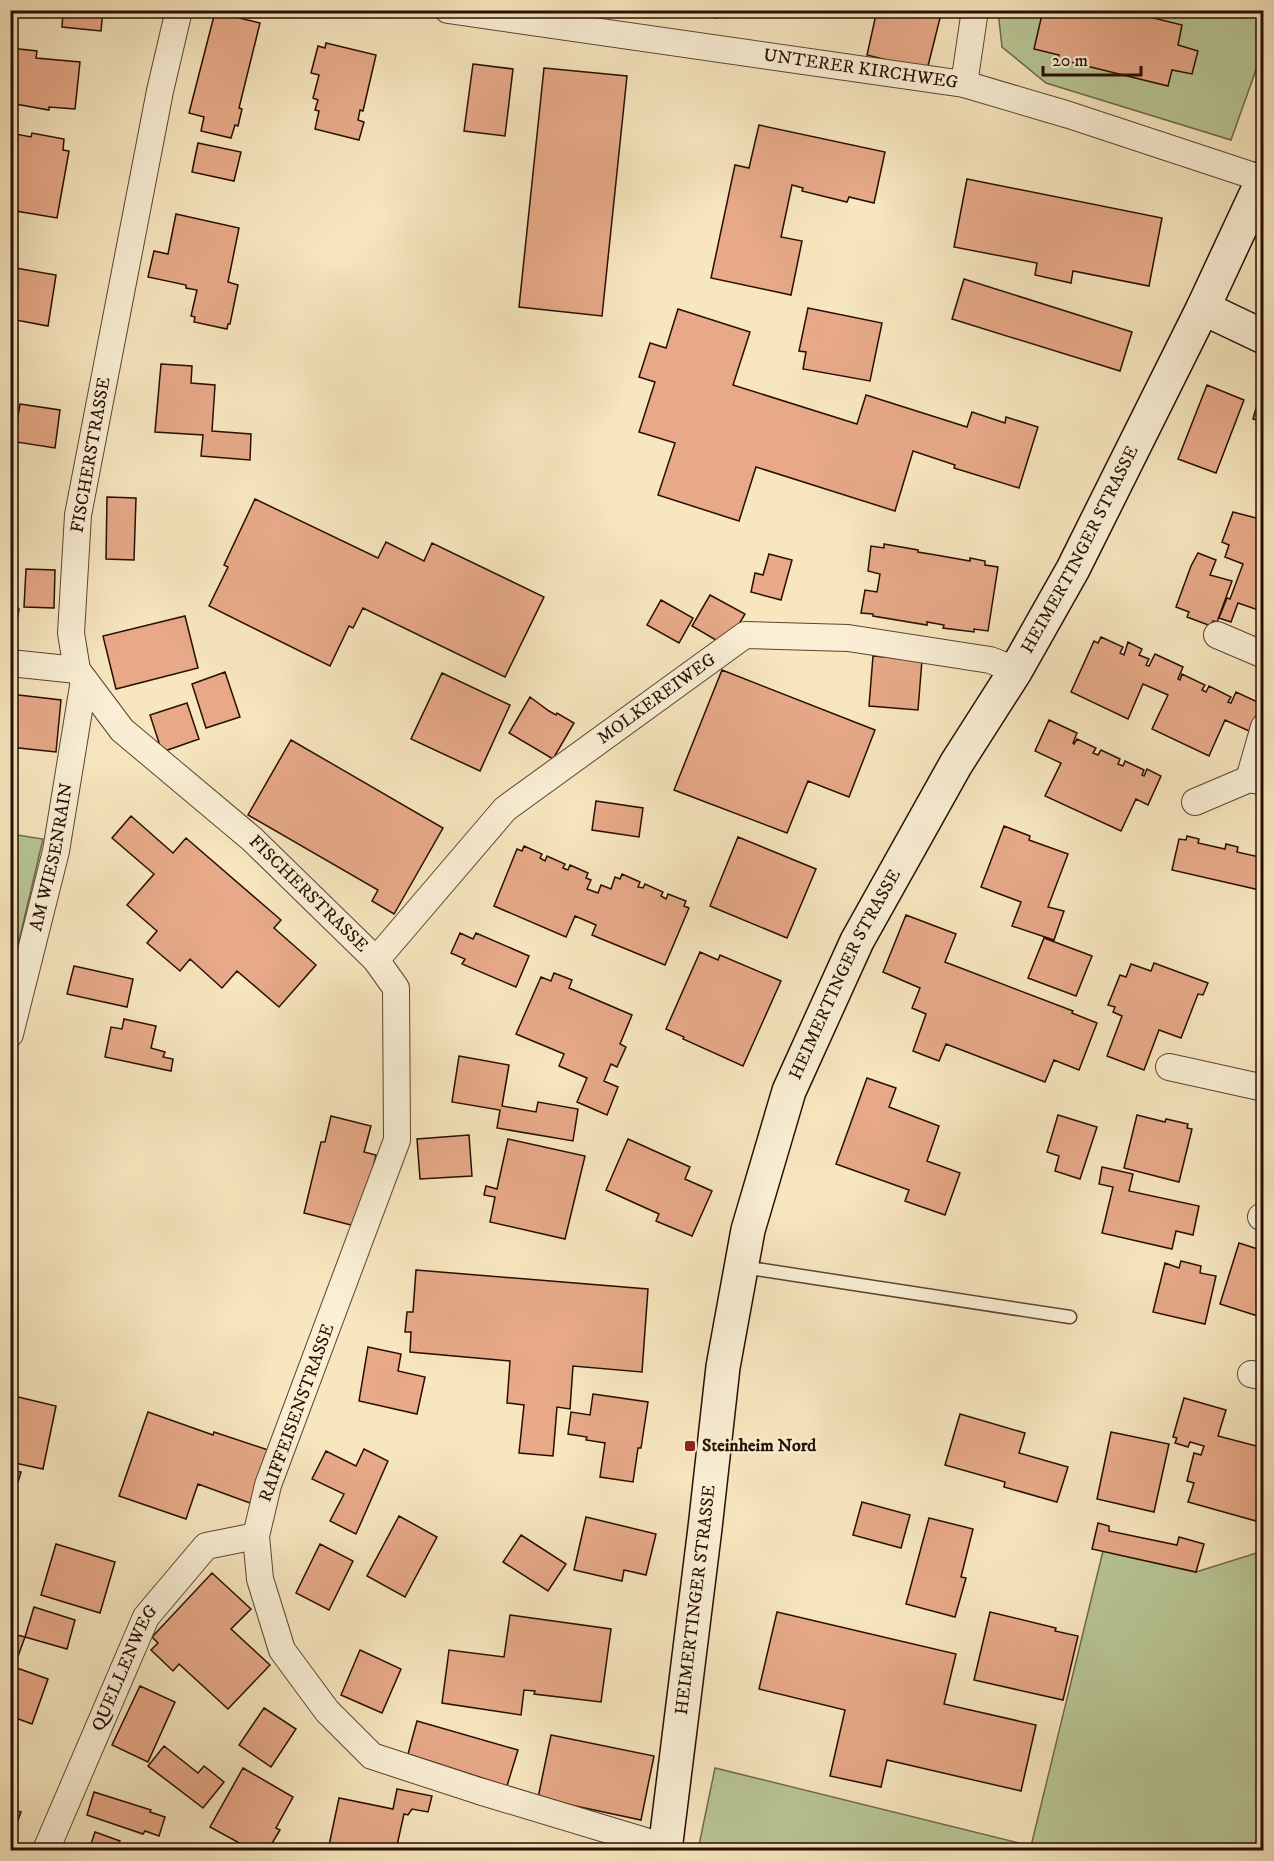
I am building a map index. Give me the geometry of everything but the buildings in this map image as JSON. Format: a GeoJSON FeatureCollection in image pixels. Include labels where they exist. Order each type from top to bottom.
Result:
{"type":"FeatureCollection","features":[{"type":"Feature","properties":{"kind":"street","name":"FISCHERSTRASSE"},"geometry":{"type":"LineString","coordinates":[[179,10],[160,91],[78,515],[71,633],[80,675],[122,730],[252,839],[376,960]]}},
{"type":"Feature","properties":{"kind":"street"},"geometry":{"type":"LineString","coordinates":[[964,84],[975,10]]}},
{"type":"Feature","properties":{"kind":"street","name":"UNTERER KIRCHWEG"},"geometry":{"type":"LineString","coordinates":[[463,12],[964,84],[1069,115],[1263,178]]}},
{"type":"Feature","properties":{"kind":"street","name":"HEIMERTINGER STRASSE"},"geometry":{"type":"LineString","coordinates":[[665,1849],[723,1367],[748,1230],[789,1091],[857,941],[956,764],[1016,670],[1073,569],[1203,308],[1263,178]]}},
{"type":"Feature","properties":{"kind":"street"},"geometry":{"type":"LineString","coordinates":[[1203,308],[1263,337]]}},
{"type":"Feature","properties":{"kind":"street","name":"MOLKEREIWEG"},"geometry":{"type":"LineString","coordinates":[[376,960],[505,809],[745,635],[848,638],[990,660],[1016,670]]}},
{"type":"Feature","properties":{"kind":"street"},"geometry":{"type":"LineString","coordinates":[[1217,635],[1263,655]]}},
{"type":"Feature","properties":{"kind":"street"},"geometry":{"type":"LineString","coordinates":[[10,663],[80,675]]}},
{"type":"Feature","properties":{"kind":"street","name":"AM WIESENRAIN"},"geometry":{"type":"LineString","coordinates":[[10,1034],[56,851],[80,675]]}},
{"type":"Feature","properties":{"kind":"street"},"geometry":{"type":"LineString","coordinates":[[1195,802],[1256,780],[1263,727]]}},
{"type":"Feature","properties":{"kind":"street","name":"RAIFFEISENSTRASSE"},"geometry":{"type":"LineString","coordinates":[[376,960],[396,988],[397,1140],[268,1485],[256,1536],[260,1579],[282,1650],[327,1711],[372,1756],[665,1849]]}},
{"type":"Feature","properties":{"kind":"street"},"geometry":{"type":"LineString","coordinates":[[1168,1067],[1263,1088]]}},
{"type":"Feature","properties":{"kind":"street","name":"QUELLENWEG"},"geometry":{"type":"LineString","coordinates":[[46,1851],[146,1617],[206,1546],[256,1536]]}},
{"type":"Feature","properties":{"kind":"lane"},"geometry":{"type":"LineString","coordinates":[[742,1266],[1070,1317]]}},
{"type":"Feature","properties":{"kind":"green space"},"geometry":{"type":"Polygon","coordinates":[[[998,11],[1263,11],[1263,50],[1231,140],[1046,83],[1002,47],[998,11]]]}},
{"type":"Feature","properties":{"kind":"green space"},"geometry":{"type":"Polygon","coordinates":[[[10,834],[43,839],[11,975],[10,834]]]}},
{"type":"Feature","properties":{"kind":"green space"},"geometry":{"type":"Polygon","coordinates":[[[1103,1551],[1196,1572],[1263,1551],[1263,1850],[698,1850],[715,1768],[1031,1846],[1103,1551]]]}},
{"type":"Feature","properties":{"kind":"place","name":"Steinheim Nord"},"geometry":{"type":"Point","coordinates":[690,1446]}}]}
